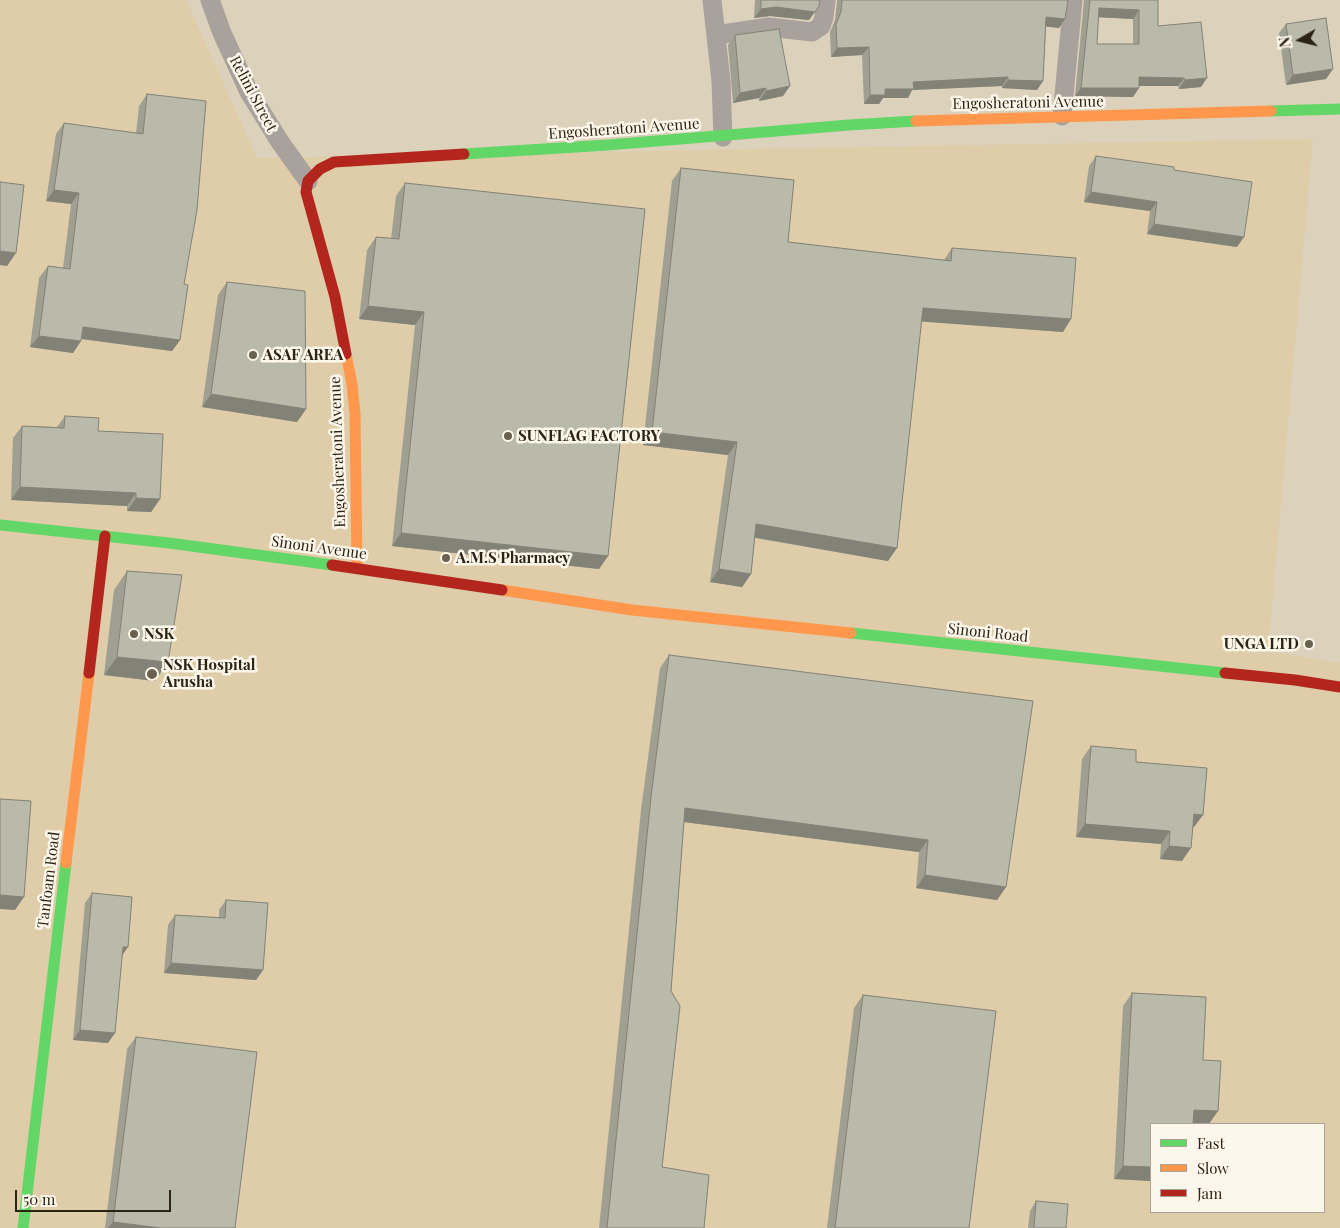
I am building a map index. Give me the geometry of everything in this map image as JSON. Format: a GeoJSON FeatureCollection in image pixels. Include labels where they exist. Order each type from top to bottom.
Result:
{"type":"FeatureCollection","features":[{"type":"Feature","properties":{"kind":"street","name":"Relini Street"},"geometry":{"type":"LineString","coordinates":[[210,0],[222,33],[249,92],[280,142],[308,181]]}},
{"type":"Feature","properties":{"kind":"street"},"geometry":{"type":"LineString","coordinates":[[712,0],[723,137]]}},
{"type":"Feature","properties":{"kind":"street"},"geometry":{"type":"LineString","coordinates":[[716,35],[769,27],[812,32],[821,26],[826,0]]}},
{"type":"Feature","properties":{"kind":"street"},"geometry":{"type":"LineString","coordinates":[[1062,116],[1074,0]]}},
{"type":"Feature","properties":{"kind":"street","name":"Engosheratoni Avenue"},"geometry":{"type":"LineString","coordinates":[[357,568],[352,384],[335,296],[306,192],[308,181],[320,169],[334,162],[423,158],[950,119],[1340,109]]}},
{"type":"Feature","properties":{"kind":"street","name":"Sinoni Avenue"},"geometry":{"type":"LineString","coordinates":[[0,525],[105,536],[357,568],[632,610]]}},
{"type":"Feature","properties":{"kind":"street","name":"Tanfoam Road"},"geometry":{"type":"LineString","coordinates":[[23,1228],[105,536]]}},
{"type":"Feature","properties":{"kind":"street","name":"Sinoni Road"},"geometry":{"type":"LineString","coordinates":[[632,610],[1295,680],[1340,687]]}},
{"type":"Feature","properties":{"kind":"shaded area"},"geometry":{"type":"Polygon","coordinates":[[[0,0],[186,0],[257,158],[1313,139],[1268,651],[1340,663],[1340,1228],[0,1228],[0,0]]]}},
{"type":"Feature","properties":{"kind":"building"},"geometry":{"type":"Polygon","coordinates":[[[761,0],[820,0],[815,12],[776,7],[761,9],[761,0]]]}},
{"type":"Feature","properties":{"kind":"building"},"geometry":{"type":"Polygon","coordinates":[[[842,0],[1068,0],[1065,19],[1046,17],[1043,81],[1008,80],[1008,77],[913,82],[914,89],[885,89],[885,95],[870,95],[869,47],[837,48],[836,24],[841,12],[842,0]]]}},
{"type":"Feature","properties":{"kind":"building"},"geometry":{"type":"Polygon","coordinates":[[[1090,0],[1158,0],[1158,26],[1201,22],[1207,78],[1185,80],[1184,78],[1139,77],[1139,88],[1081,88],[1090,0]],[[1099,8],[1097,44],[1139,44],[1139,10],[1099,8]]]}},
{"type":"Feature","properties":{"kind":"building"},"geometry":{"type":"Polygon","coordinates":[[[1326,18],[1333,69],[1293,75],[1286,24],[1326,18]]]}},
{"type":"Feature","properties":{"kind":"building"},"geometry":{"type":"Polygon","coordinates":[[[779,29],[790,86],[766,91],[766,88],[740,93],[735,35],[779,29]]]}},
{"type":"Feature","properties":{"kind":"building"},"geometry":{"type":"Polygon","coordinates":[[[147,94],[206,101],[197,210],[184,284],[188,285],[180,340],[83,327],[81,341],[39,336],[48,266],[70,269],[79,193],[54,190],[64,123],[143,134],[147,94]]]}},
{"type":"Feature","properties":{"kind":"building"},"geometry":{"type":"Polygon","coordinates":[[[1096,156],[1174,167],[1174,170],[1252,182],[1244,237],[1154,224],[1157,202],[1091,192],[1096,156]]]}},
{"type":"Feature","properties":{"kind":"building"},"geometry":{"type":"Polygon","coordinates":[[[681,168],[794,180],[788,242],[951,261],[952,248],[1076,258],[1071,319],[923,308],[897,548],[756,524],[751,574],[719,569],[737,442],[652,432],[681,168]]]}},
{"type":"Feature","properties":{"kind":"building"},"geometry":{"type":"Polygon","coordinates":[[[0,182],[24,185],[16,253],[0,251],[0,182]]]}},
{"type":"Feature","properties":{"kind":"building","name":"SUNFLAG FACTORY"},"geometry":{"type":"Polygon","coordinates":[[[405,183],[645,209],[608,556],[401,533],[424,312],[368,306],[376,237],[399,239],[405,183]]]}},
{"type":"Feature","properties":{"kind":"building","name":"ASAF AREA"},"geometry":{"type":"Polygon","coordinates":[[[227,282],[305,291],[306,409],[211,394],[227,282]]]}},
{"type":"Feature","properties":{"kind":"building"},"geometry":{"type":"Polygon","coordinates":[[[65,416],[99,418],[98,431],[163,434],[160,499],[136,498],[136,493],[20,487],[22,426],[64,428],[65,416]]]}},
{"type":"Feature","properties":{"kind":"building"},"geometry":{"type":"Polygon","coordinates":[[[127,571],[182,575],[168,662],[117,657],[127,571]]]}},
{"type":"Feature","properties":{"kind":"building"},"geometry":{"type":"Polygon","coordinates":[[[669,655],[1033,701],[1006,887],[925,875],[928,840],[685,808],[671,991],[680,1006],[662,1167],[709,1175],[704,1228],[607,1228],[651,797],[669,655]]]}},
{"type":"Feature","properties":{"kind":"building"},"geometry":{"type":"Polygon","coordinates":[[[1091,746],[1136,750],[1136,762],[1207,768],[1203,815],[1194,814],[1191,848],[1169,846],[1170,831],[1085,824],[1091,746]]]}},
{"type":"Feature","properties":{"kind":"building"},"geometry":{"type":"Polygon","coordinates":[[[0,799],[31,801],[24,897],[0,895],[0,799]]]}},
{"type":"Feature","properties":{"kind":"building"},"geometry":{"type":"Polygon","coordinates":[[[92,893],[132,897],[128,947],[123,947],[115,1033],[80,1030],[92,893]]]}},
{"type":"Feature","properties":{"kind":"building"},"geometry":{"type":"Polygon","coordinates":[[[226,900],[268,903],[263,970],[171,963],[175,915],[225,918],[226,900]]]}},
{"type":"Feature","properties":{"kind":"building"},"geometry":{"type":"Polygon","coordinates":[[[1132,993],[1206,997],[1203,1060],[1221,1061],[1218,1111],[1194,1110],[1193,1123],[1150,1123],[1150,1167],[1123,1166],[1132,993]]]}},
{"type":"Feature","properties":{"kind":"building"},"geometry":{"type":"Polygon","coordinates":[[[863,995],[996,1011],[969,1228],[835,1228],[863,995]]]}},
{"type":"Feature","properties":{"kind":"building"},"geometry":{"type":"Polygon","coordinates":[[[136,1037],[257,1052],[235,1228],[161,1228],[113,1222],[136,1037]]]}},
{"type":"Feature","properties":{"kind":"building"},"geometry":{"type":"Polygon","coordinates":[[[1036,1201],[1068,1204],[1066,1228],[1034,1228],[1036,1201]]]}},
{"type":"Feature","properties":{"kind":"traffic: fast"},"geometry":{"type":"LineString","coordinates":[[1271,111],[1340,109]]}},
{"type":"Feature","properties":{"kind":"traffic: fast"},"geometry":{"type":"LineString","coordinates":[[464,154],[608,145],[916,121]]}},
{"type":"Feature","properties":{"kind":"traffic: fast"},"geometry":{"type":"LineString","coordinates":[[0,525],[169,543],[332,565]]}},
{"type":"Feature","properties":{"kind":"traffic: fast"},"geometry":{"type":"LineString","coordinates":[[851,633],[1225,673]]}},
{"type":"Feature","properties":{"kind":"traffic: fast"},"geometry":{"type":"LineString","coordinates":[[23,1228],[66,863]]}},
{"type":"Feature","properties":{"kind":"traffic: slow"},"geometry":{"type":"LineString","coordinates":[[916,121],[1271,111]]}},
{"type":"Feature","properties":{"kind":"traffic: slow"},"geometry":{"type":"LineString","coordinates":[[346,354],[355,414],[357,568]]}},
{"type":"Feature","properties":{"kind":"traffic: slow"},"geometry":{"type":"LineString","coordinates":[[502,590],[632,610],[851,633]]}},
{"type":"Feature","properties":{"kind":"traffic: slow"},"geometry":{"type":"LineString","coordinates":[[66,863],[89,673]]}},
{"type":"Feature","properties":{"kind":"traffic: jam"},"geometry":{"type":"LineString","coordinates":[[346,354],[335,297],[306,192],[308,181],[320,169],[334,162],[464,154]]}},
{"type":"Feature","properties":{"kind":"traffic: jam"},"geometry":{"type":"LineString","coordinates":[[89,673],[105,536]]}},
{"type":"Feature","properties":{"kind":"traffic: jam"},"geometry":{"type":"LineString","coordinates":[[332,565],[502,590]]}},
{"type":"Feature","properties":{"kind":"traffic: jam"},"geometry":{"type":"LineString","coordinates":[[1225,673],[1295,680],[1340,687]]}},
{"type":"Feature","properties":{"kind":"place","name":"ASAF AREA"},"geometry":{"type":"Point","coordinates":[253,355]}},
{"type":"Feature","properties":{"kind":"place","name":"SUNFLAG FACTORY"},"geometry":{"type":"Point","coordinates":[508,436]}},
{"type":"Feature","properties":{"kind":"place","name":"A.M.S Pharmacy"},"geometry":{"type":"Point","coordinates":[446,558]}},
{"type":"Feature","properties":{"kind":"place","name":"NSK"},"geometry":{"type":"Point","coordinates":[134,634]}},
{"type":"Feature","properties":{"kind":"place","name":"UNGA LTD"},"geometry":{"type":"Point","coordinates":[1309,644]}},
{"type":"Feature","properties":{"kind":"place","name":"NSK Hospital Arusha"},"geometry":{"type":"Point","coordinates":[152,674]}}]}
